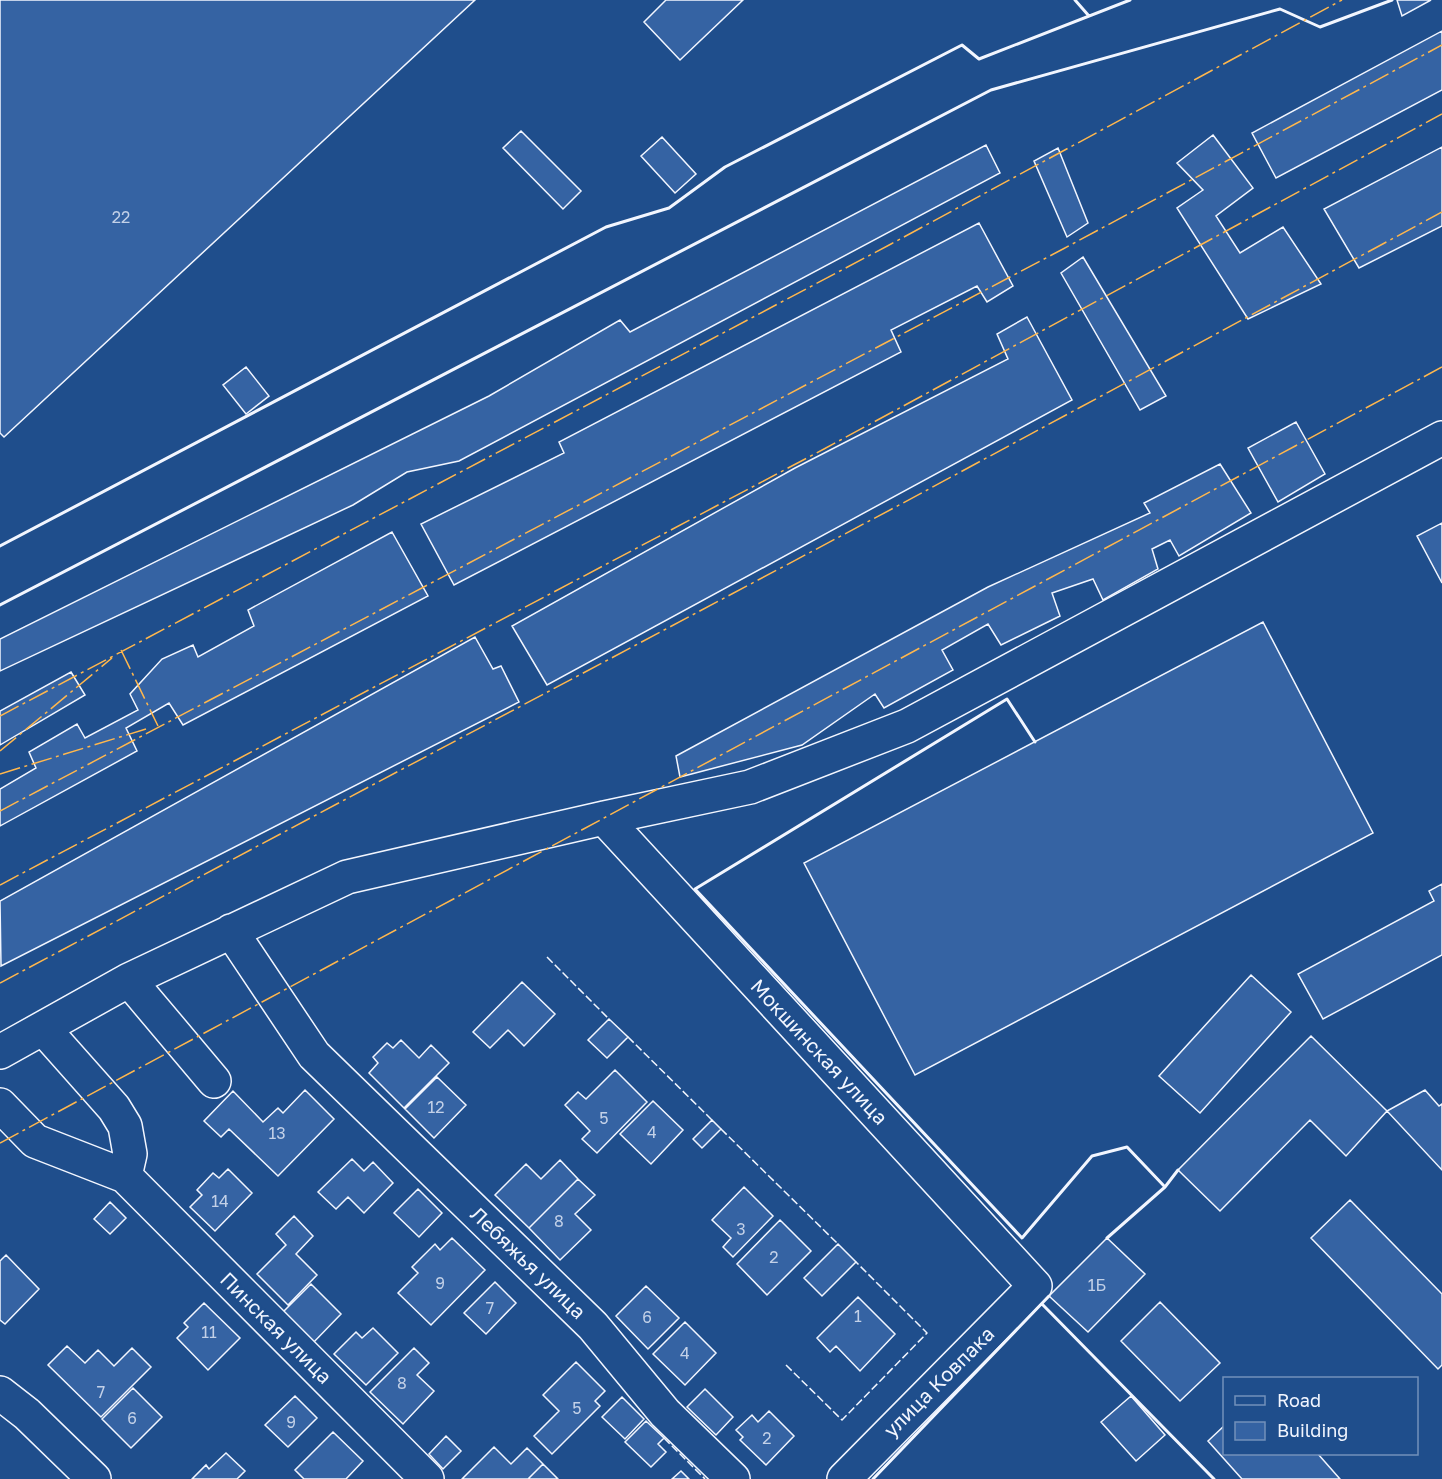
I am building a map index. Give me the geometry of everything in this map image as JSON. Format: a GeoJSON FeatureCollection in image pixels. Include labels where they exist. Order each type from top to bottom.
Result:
{"type":"FeatureCollection","features":[{"type":"Feature","properties":{"kind":"street"},"geometry":{"type":"LineString","coordinates":[[0,1052],[129,980],[346,877],[750,787],[907,726],[1442,438]]}},
{"type":"Feature","properties":{"kind":"street","name":"Мокшинская улица"},"geometry":{"type":"LineString","coordinates":[[604,818],[1035,1286]]}},
{"type":"Feature","properties":{"kind":"street","name":"Лебяжья улица"},"geometry":{"type":"LineString","coordinates":[[231,931],[314,1055],[593,1326],[665,1413],[733,1479]]}},
{"type":"Feature","properties":{"kind":"street"},"geometry":{"type":"LineString","coordinates":[[129,980],[214,1081]]}},
{"type":"Feature","properties":{"kind":"street"},"geometry":{"type":"LineString","coordinates":[[0,1105],[35,1141],[125,1176],[129,1154],[125,1126],[114,1108],[43,1028]]}},
{"type":"Feature","properties":{"kind":"street","name":"Пинская улица"},"geometry":{"type":"LineString","coordinates":[[125,1176],[427,1479]]}},
{"type":"Feature","properties":{"kind":"street","name":"улица Ковпака"},"geometry":{"type":"LineString","coordinates":[[844,1479],[1035,1286]]}},
{"type":"Feature","properties":{"kind":"street"},"geometry":{"type":"LineString","coordinates":[[0,1393],[27,1414],[94,1479]]}},
{"type":"Feature","properties":{"kind":"building"},"geometry":{"type":"Polygon","coordinates":[[[0,0],[475,0],[4,437],[0,433],[0,0]]]}},
{"type":"Feature","properties":{"kind":"building"},"geometry":{"type":"Polygon","coordinates":[[[666,0],[743,0],[680,60],[644,22],[666,0]]]}},
{"type":"Feature","properties":{"kind":"building"},"geometry":{"type":"Polygon","coordinates":[[[1397,0],[1431,0],[1402,16],[1397,0]]]}},
{"type":"Feature","properties":{"kind":"building"},"geometry":{"type":"Polygon","coordinates":[[[1442,31],[1442,90],[1276,178],[1252,133],[1442,31]]]}},
{"type":"Feature","properties":{"kind":"building"},"geometry":{"type":"Polygon","coordinates":[[[521,131],[581,191],[563,209],[503,148],[521,131]]]}},
{"type":"Feature","properties":{"kind":"building"},"geometry":{"type":"Polygon","coordinates":[[[1213,135],[1253,188],[1216,216],[1240,253],[1283,227],[1321,284],[1248,319],[1177,208],[1203,190],[1177,163],[1213,135]]]}},
{"type":"Feature","properties":{"kind":"building"},"geometry":{"type":"Polygon","coordinates":[[[662,137],[696,174],[675,193],[641,156],[662,137]]]}},
{"type":"Feature","properties":{"kind":"building"},"geometry":{"type":"Polygon","coordinates":[[[986,145],[1000,173],[459,461],[407,472],[353,505],[0,671],[0,639],[489,396],[620,320],[630,332],[986,145]]]}},
{"type":"Feature","properties":{"kind":"building"},"geometry":{"type":"Polygon","coordinates":[[[1442,147],[1442,226],[1359,268],[1324,209],[1442,147]]]}},
{"type":"Feature","properties":{"kind":"building"},"geometry":{"type":"Polygon","coordinates":[[[1058,148],[1088,223],[1067,237],[1034,161],[1058,148]]]}},
{"type":"Feature","properties":{"kind":"building"},"geometry":{"type":"Polygon","coordinates":[[[979,223],[1013,286],[987,302],[977,286],[891,330],[901,352],[454,585],[421,524],[564,453],[559,442],[979,223]]]}},
{"type":"Feature","properties":{"kind":"building"},"geometry":{"type":"Polygon","coordinates":[[[1083,257],[1166,396],[1140,410],[1061,273],[1083,257]]]}},
{"type":"Feature","properties":{"kind":"building"},"geometry":{"type":"Polygon","coordinates":[[[1027,317],[1072,400],[547,685],[512,626],[795,468],[1008,359],[997,334],[1027,317]]]}},
{"type":"Feature","properties":{"kind":"building"},"geometry":{"type":"Polygon","coordinates":[[[246,367],[269,396],[246,414],[223,385],[246,367]]]}},
{"type":"Feature","properties":{"kind":"building"},"geometry":{"type":"Polygon","coordinates":[[[1296,422],[1325,474],[1278,502],[1248,448],[1296,422]]]}},
{"type":"Feature","properties":{"kind":"building"},"geometry":{"type":"Polygon","coordinates":[[[1220,464],[1251,513],[1179,556],[1170,540],[1152,549],[1158,569],[1103,600],[1093,579],[1052,593],[1060,616],[1001,645],[988,624],[942,650],[953,670],[884,708],[875,694],[802,745],[680,777],[676,756],[988,587],[1150,513],[1144,503],[1220,464]]]}},
{"type":"Feature","properties":{"kind":"building"},"geometry":{"type":"Polygon","coordinates":[[[1442,523],[1442,583],[1417,536],[1442,523]]]}},
{"type":"Feature","properties":{"kind":"building"},"geometry":{"type":"Polygon","coordinates":[[[392,532],[428,596],[183,725],[169,703],[126,728],[137,751],[0,826],[0,789],[36,768],[29,752],[77,724],[85,738],[138,710],[130,694],[162,659],[193,645],[198,657],[254,626],[248,610],[392,532]]]}},
{"type":"Feature","properties":{"kind":"building"},"geometry":{"type":"Polygon","coordinates":[[[1263,622],[1373,833],[915,1075],[804,863],[1263,622]]]}},
{"type":"Feature","properties":{"kind":"building"},"geometry":{"type":"Polygon","coordinates":[[[475,637],[493,669],[501,666],[519,702],[1,966],[0,901],[475,637]]]}},
{"type":"Feature","properties":{"kind":"building"},"geometry":{"type":"Polygon","coordinates":[[[71,672],[85,695],[0,745],[0,711],[71,672]]]}},
{"type":"Feature","properties":{"kind":"building"},"geometry":{"type":"Polygon","coordinates":[[[1442,884],[1442,955],[1323,1019],[1298,974],[1434,901],[1429,891],[1442,884]]]}},
{"type":"Feature","properties":{"kind":"building"},"geometry":{"type":"Polygon","coordinates":[[[1251,975],[1291,1012],[1200,1113],[1159,1076],[1251,975]]]}},
{"type":"Feature","properties":{"kind":"building"},"geometry":{"type":"Polygon","coordinates":[[[522,982],[555,1014],[524,1046],[508,1030],[490,1048],[473,1032],[522,982]]]}},
{"type":"Feature","properties":{"kind":"building"},"geometry":{"type":"Polygon","coordinates":[[[609,1019],[628,1037],[607,1058],[588,1040],[609,1019]]]}},
{"type":"Feature","properties":{"kind":"building"},"geometry":{"type":"Polygon","coordinates":[[[1311,1036],[1387,1111],[1346,1156],[1310,1120],[1220,1211],[1178,1170],[1311,1036]]]}},
{"type":"Feature","properties":{"kind":"building"},"geometry":{"type":"Polygon","coordinates":[[[401,1040],[419,1058],[431,1045],[449,1063],[404,1108],[369,1073],[378,1063],[373,1057],[387,1043],[393,1048],[401,1040]]]}},
{"type":"Feature","properties":{"kind":"building"},"geometry":{"type":"Polygon","coordinates":[[[615,1070],[647,1102],[597,1153],[582,1139],[590,1131],[565,1105],[578,1092],[586,1099],[615,1070]]]}},
{"type":"Feature","properties":{"kind":"building"},"geometry":{"type":"Polygon","coordinates":[[[437,1077],[466,1105],[434,1138],[405,1109],[437,1077]]]}},
{"type":"Feature","properties":{"kind":"building"},"geometry":{"type":"Polygon","coordinates":[[[305,1090],[334,1119],[278,1176],[229,1129],[221,1137],[204,1121],[233,1091],[263,1122],[278,1108],[283,1113],[305,1090]]]}},
{"type":"Feature","properties":{"kind":"building"},"geometry":{"type":"Polygon","coordinates":[[[1425,1090],[1439,1106],[1442,1104],[1442,1170],[1387,1111],[1425,1090]]]}},
{"type":"Feature","properties":{"kind":"building"},"geometry":{"type":"Polygon","coordinates":[[[653,1101],[683,1130],[651,1164],[620,1134],[653,1101]]]}},
{"type":"Feature","properties":{"kind":"building"},"geometry":{"type":"Polygon","coordinates":[[[712,1120],[721,1129],[702,1148],[693,1139],[712,1120]]]}},
{"type":"Feature","properties":{"kind":"building"},"geometry":{"type":"Polygon","coordinates":[[[352,1159],[364,1171],[373,1162],[393,1183],[364,1213],[348,1197],[336,1209],[318,1192],[352,1159]]]}},
{"type":"Feature","properties":{"kind":"building"},"geometry":{"type":"Polygon","coordinates":[[[560,1160],[578,1179],[529,1228],[495,1195],[526,1164],[541,1179],[560,1160]]]}},
{"type":"Feature","properties":{"kind":"building"},"geometry":{"type":"Polygon","coordinates":[[[228,1169],[252,1193],[215,1231],[190,1207],[202,1195],[197,1190],[213,1173],[219,1178],[228,1169]]]}},
{"type":"Feature","properties":{"kind":"building"},"geometry":{"type":"Polygon","coordinates":[[[578,1179],[595,1195],[575,1214],[591,1230],[560,1260],[529,1228],[578,1179]]]}},
{"type":"Feature","properties":{"kind":"building"},"geometry":{"type":"Polygon","coordinates":[[[744,1187],[773,1216],[733,1257],[723,1247],[731,1238],[712,1220],[744,1187]]]}},
{"type":"Feature","properties":{"kind":"building"},"geometry":{"type":"Polygon","coordinates":[[[418,1189],[442,1213],[419,1237],[394,1213],[418,1189]]]}},
{"type":"Feature","properties":{"kind":"building"},"geometry":{"type":"Polygon","coordinates":[[[1350,1200],[1442,1294],[1442,1365],[1438,1369],[1311,1238],[1350,1200]]]}},
{"type":"Feature","properties":{"kind":"building"},"geometry":{"type":"Polygon","coordinates":[[[110,1202],[126,1218],[110,1234],[94,1219],[110,1202]]]}},
{"type":"Feature","properties":{"kind":"building"},"geometry":{"type":"Polygon","coordinates":[[[294,1216],[313,1236],[296,1254],[317,1275],[288,1305],[257,1274],[286,1245],[276,1234],[294,1216]]]}},
{"type":"Feature","properties":{"kind":"building"},"geometry":{"type":"Polygon","coordinates":[[[780,1220],[811,1251],[767,1295],[737,1264],[780,1220]]]}},
{"type":"Feature","properties":{"kind":"building"},"geometry":{"type":"Polygon","coordinates":[[[452,1238],[485,1270],[431,1325],[398,1293],[418,1273],[412,1267],[435,1244],[440,1250],[452,1238]]]}},
{"type":"Feature","properties":{"kind":"building"},"geometry":{"type":"Polygon","coordinates":[[[1107,1238],[1145,1274],[1088,1332],[1049,1296],[1107,1238]]]}},
{"type":"Feature","properties":{"kind":"building"},"geometry":{"type":"Polygon","coordinates":[[[838,1244],[856,1262],[822,1296],[804,1278],[838,1244]]]}},
{"type":"Feature","properties":{"kind":"building"},"geometry":{"type":"Polygon","coordinates":[[[6,1255],[39,1289],[5,1324],[0,1320],[0,1261],[6,1255]]]}},
{"type":"Feature","properties":{"kind":"building"},"geometry":{"type":"Polygon","coordinates":[[[495,1282],[516,1303],[486,1334],[464,1313],[495,1282]]]}},
{"type":"Feature","properties":{"kind":"building"},"geometry":{"type":"Polygon","coordinates":[[[311,1284],[341,1314],[312,1344],[282,1313],[311,1284]]]}},
{"type":"Feature","properties":{"kind":"building"},"geometry":{"type":"Polygon","coordinates":[[[646,1286],[679,1318],[648,1349],[616,1316],[646,1286]]]}},
{"type":"Feature","properties":{"kind":"building"},"geometry":{"type":"Polygon","coordinates":[[[858,1297],[895,1334],[860,1371],[836,1346],[830,1352],[817,1338],[858,1297]]]}},
{"type":"Feature","properties":{"kind":"building"},"geometry":{"type":"Polygon","coordinates":[[[1160,1302],[1220,1363],[1180,1401],[1121,1341],[1160,1302]]]}},
{"type":"Feature","properties":{"kind":"building"},"geometry":{"type":"Polygon","coordinates":[[[204,1303],[240,1338],[208,1370],[177,1338],[188,1327],[184,1323],[204,1303]]]}},
{"type":"Feature","properties":{"kind":"building"},"geometry":{"type":"Polygon","coordinates":[[[685,1322],[716,1353],[685,1385],[653,1354],[685,1322]]]}},
{"type":"Feature","properties":{"kind":"building"},"geometry":{"type":"Polygon","coordinates":[[[373,1328],[398,1353],[366,1385],[334,1354],[356,1332],[362,1338],[373,1328]]]}},
{"type":"Feature","properties":{"kind":"building"},"geometry":{"type":"Polygon","coordinates":[[[67,1346],[85,1363],[98,1350],[114,1366],[132,1348],[151,1367],[101,1417],[48,1365],[67,1346]]]}},
{"type":"Feature","properties":{"kind":"building"},"geometry":{"type":"Polygon","coordinates":[[[414,1348],[429,1363],[417,1375],[434,1391],[403,1424],[370,1392],[414,1348]]]}},
{"type":"Feature","properties":{"kind":"building"},"geometry":{"type":"Polygon","coordinates":[[[576,1362],[605,1391],[595,1401],[600,1406],[552,1454],[534,1436],[559,1411],[543,1395],[576,1362]]]}},
{"type":"Feature","properties":{"kind":"building"},"geometry":{"type":"Polygon","coordinates":[[[133,1388],[162,1417],[131,1448],[102,1419],[133,1388]]]}},
{"type":"Feature","properties":{"kind":"building"},"geometry":{"type":"Polygon","coordinates":[[[705,1389],[733,1417],[716,1435],[687,1407],[705,1389]]]}},
{"type":"Feature","properties":{"kind":"building"},"geometry":{"type":"Polygon","coordinates":[[[295,1396],[317,1418],[288,1447],[265,1425],[295,1396]]]}},
{"type":"Feature","properties":{"kind":"building"},"geometry":{"type":"Polygon","coordinates":[[[1131,1396],[1165,1435],[1136,1461],[1101,1422],[1131,1396]]]}},
{"type":"Feature","properties":{"kind":"building"},"geometry":{"type":"Polygon","coordinates":[[[622,1397],[644,1419],[625,1439],[602,1417],[622,1397]]]}},
{"type":"Feature","properties":{"kind":"building"},"geometry":{"type":"Polygon","coordinates":[[[769,1411],[794,1436],[766,1465],[740,1440],[743,1437],[736,1430],[752,1415],[758,1422],[769,1411]]]}},
{"type":"Feature","properties":{"kind":"building"},"geometry":{"type":"Polygon","coordinates":[[[646,1421],[664,1438],[658,1444],[666,1452],[651,1467],[625,1442],[646,1421]]]}},
{"type":"Feature","properties":{"kind":"building"},"geometry":{"type":"Polygon","coordinates":[[[1223,1427],[1223,1455],[1319,1455],[1340,1479],[1242,1479],[1208,1441],[1223,1427]]]}},
{"type":"Feature","properties":{"kind":"building"},"geometry":{"type":"Polygon","coordinates":[[[333,1432],[363,1461],[346,1479],[304,1479],[295,1470],[333,1432]]]}},
{"type":"Feature","properties":{"kind":"building"},"geometry":{"type":"Polygon","coordinates":[[[446,1436],[461,1451],[443,1469],[429,1454],[446,1436]]]}},
{"type":"Feature","properties":{"kind":"building"},"geometry":{"type":"Polygon","coordinates":[[[494,1447],[511,1464],[527,1448],[543,1464],[528,1479],[462,1479],[494,1447]]]}},
{"type":"Feature","properties":{"kind":"building"},"geometry":{"type":"Polygon","coordinates":[[[226,1453],[245,1471],[237,1479],[192,1479],[206,1465],[209,1469],[226,1453]]]}},
{"type":"Feature","properties":{"kind":"building"},"geometry":{"type":"Polygon","coordinates":[[[543,1464],[558,1479],[528,1479],[543,1464]]]}},
{"type":"Feature","properties":{"kind":"building"},"geometry":{"type":"Polygon","coordinates":[[[681,1471],[689,1479],[672,1479],[681,1471]]]}},
{"type":"Feature","properties":{"kind":"fence"},"geometry":{"type":"LineString","coordinates":[[547,957],[609,1019]]}},
{"type":"Feature","properties":{"kind":"fence"},"geometry":{"type":"LineString","coordinates":[[628,1037],[712,1120]]}},
{"type":"Feature","properties":{"kind":"fence"},"geometry":{"type":"LineString","coordinates":[[721,1129],[838,1244]]}},
{"type":"Feature","properties":{"kind":"fence"},"geometry":{"type":"LineString","coordinates":[[786,1365],[842,1420],[927,1333],[856,1262]]}},
{"type":"Feature","properties":{"kind":"fence"},"geometry":{"type":"LineString","coordinates":[[664,1438],[705,1479]]}},
{"type":"Feature","properties":{"kind":"wall"},"geometry":{"type":"LineString","coordinates":[[1075,0],[1089,16]]}},
{"type":"Feature","properties":{"kind":"wall"},"geometry":{"type":"LineString","coordinates":[[0,546],[606,227],[669,208],[725,167],[962,45],[979,59],[1130,0]]}},
{"type":"Feature","properties":{"kind":"wall"},"geometry":{"type":"LineString","coordinates":[[0,605],[991,90],[1280,9],[1320,27],[1392,0]]}},
{"type":"Feature","properties":{"kind":"wall"},"geometry":{"type":"LineString","coordinates":[[1035,742],[1007,699],[695,889],[1022,1238],[1092,1156],[1127,1147],[1165,1187]]}},
{"type":"Feature","properties":{"kind":"wall"},"geometry":{"type":"LineString","coordinates":[[1107,1238],[1165,1187],[1178,1170]]}},
{"type":"Feature","properties":{"kind":"wall"},"geometry":{"type":"LineString","coordinates":[[873,1479],[1049,1296]]}},
{"type":"Feature","properties":{"kind":"wall"},"geometry":{"type":"LineString","coordinates":[[1042,1304],[1214,1479]]}},
{"type":"Feature","properties":{"kind":"power"},"geometry":{"type":"LineString","coordinates":[[0,716],[891,244],[1342,0]]}},
{"type":"Feature","properties":{"kind":"power"},"geometry":{"type":"LineString","coordinates":[[0,811],[1063,249],[1442,45]]}},
{"type":"Feature","properties":{"kind":"power"},"geometry":{"type":"LineString","coordinates":[[0,885],[824,449],[1442,114]]}},
{"type":"Feature","properties":{"kind":"power"},"geometry":{"type":"LineString","coordinates":[[0,983],[903,503],[1442,212]]}},
{"type":"Feature","properties":{"kind":"power"},"geometry":{"type":"LineString","coordinates":[[0,1143],[1442,367]]}},
{"type":"Feature","properties":{"kind":"power"},"geometry":{"type":"LineString","coordinates":[[121,650],[158,726]]}},
{"type":"Feature","properties":{"kind":"power"},"geometry":{"type":"LineString","coordinates":[[0,751],[112,658]]}},
{"type":"Feature","properties":{"kind":"power"},"geometry":{"type":"LineString","coordinates":[[0,774],[146,729]]}}]}
